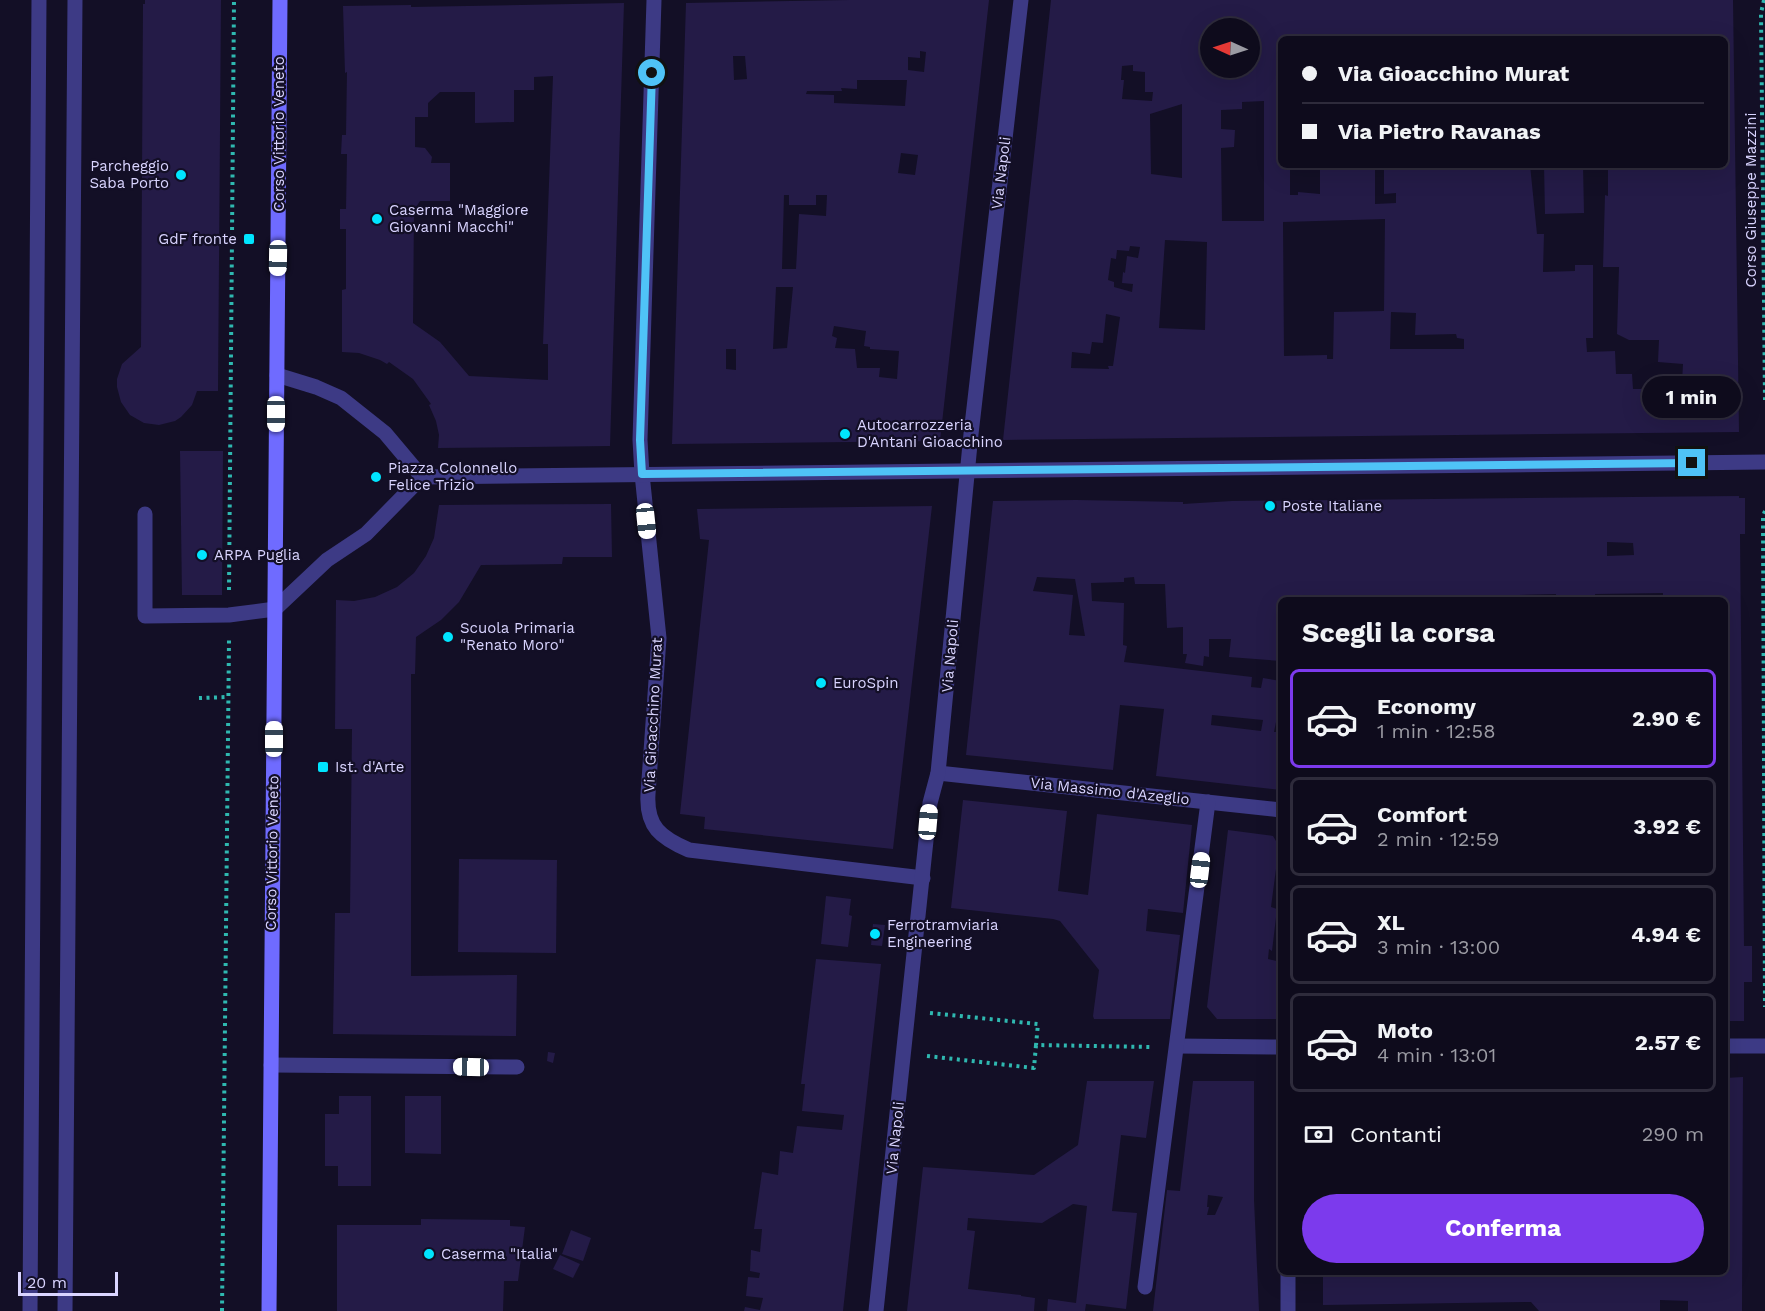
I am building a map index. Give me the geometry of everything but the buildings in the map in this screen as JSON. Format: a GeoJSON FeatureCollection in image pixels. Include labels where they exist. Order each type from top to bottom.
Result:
{"type":"FeatureCollection","features":[{"type":"Feature","properties":{"kind":"main road","name":"Corso Vittorio Veneto"},"geometry":{"type":"LineString","coordinates":[[268,1311],[280,0]]}},
{"type":"Feature","properties":{"kind":"street"},"geometry":{"type":"LineString","coordinates":[[30,1311],[39,0]]}},
{"type":"Feature","properties":{"kind":"street"},"geometry":{"type":"LineString","coordinates":[[65,1311],[75,0]]}},
{"type":"Feature","properties":{"kind":"street","name":"Via Gioacchino Murat"},"geometry":{"type":"LineString","coordinates":[[654,0],[640,440],[659,638],[647,807],[657,831],[672,843],[701,853],[923,878]]}},
{"type":"Feature","properties":{"kind":"street","name":"Via Napoli"},"geometry":{"type":"LineString","coordinates":[[876,1311],[930,803],[938,773],[968,471],[1021,0]]}},
{"type":"Feature","properties":{"kind":"street"},"geometry":{"type":"LineString","coordinates":[[277,375],[316,387],[341,398],[385,433],[422,477]]}},
{"type":"Feature","properties":{"kind":"street"},"geometry":{"type":"LineString","coordinates":[[145,514],[146,616],[229,615],[275,609],[327,560],[366,534],[422,477],[1765,462]]}},
{"type":"Feature","properties":{"kind":"street","name":"Via Massimo d'Azeglio"},"geometry":{"type":"LineString","coordinates":[[938,773],[1278,810]]}},
{"type":"Feature","properties":{"kind":"street"},"geometry":{"type":"LineString","coordinates":[[1145,1287],[1208,802]]}},
{"type":"Feature","properties":{"kind":"street"},"geometry":{"type":"LineString","coordinates":[[1177,1046],[1278,1047]]}},
{"type":"Feature","properties":{"kind":"street"},"geometry":{"type":"LineString","coordinates":[[1728,1046],[1765,1046]]}},
{"type":"Feature","properties":{"kind":"street"},"geometry":{"type":"LineString","coordinates":[[271,1065],[517,1068]]}},
{"type":"Feature","properties":{"kind":"street"},"geometry":{"type":"LineString","coordinates":[[1288,1275],[1288,1311]]}},
{"type":"Feature","properties":{"kind":"path"},"geometry":{"type":"LineString","coordinates":[[222,1311],[234,0]]}},
{"type":"Feature","properties":{"kind":"path","name":"Corso Giuseppe Mazzini"},"geometry":{"type":"LineString","coordinates":[[1764,0],[1761,24],[1765,400]]}},
{"type":"Feature","properties":{"kind":"path"},"geometry":{"type":"LineString","coordinates":[[1765,511],[1763,516],[1765,1007]]}},
{"type":"Feature","properties":{"kind":"path"},"geometry":{"type":"LineString","coordinates":[[198,698],[228,698]]}},
{"type":"Feature","properties":{"kind":"path"},"geometry":{"type":"LineString","coordinates":[[917,1055],[1034,1068],[1038,1024],[922,1012]]}},
{"type":"Feature","properties":{"kind":"path"},"geometry":{"type":"LineString","coordinates":[[1036,1045],[1157,1047],[1161,1029],[1180,1028]]}},
{"type":"Feature","properties":{"kind":"place","name":"Parcheggio Saba Porto"},"geometry":{"type":"Point","coordinates":[181,175]}},
{"type":"Feature","properties":{"kind":"place","name":"Caserma \"Maggiore Giovanni Macchi\""},"geometry":{"type":"Point","coordinates":[377,219]}},
{"type":"Feature","properties":{"kind":"place","name":"GdF fronte"},"geometry":{"type":"Point","coordinates":[249,239]}},
{"type":"Feature","properties":{"kind":"place","name":"Autocarrozzeria D'Antani Gioacchino"},"geometry":{"type":"Point","coordinates":[845,434]}},
{"type":"Feature","properties":{"kind":"place","name":"Piazza Colonnello Felice Trizio"},"geometry":{"type":"Point","coordinates":[376,477]}},
{"type":"Feature","properties":{"kind":"place","name":"Poste Italiane"},"geometry":{"type":"Point","coordinates":[1270,506]}},
{"type":"Feature","properties":{"kind":"place","name":"ARPA Puglia"},"geometry":{"type":"Point","coordinates":[202,555]}},
{"type":"Feature","properties":{"kind":"place","name":"Scuola Primaria \"Renato Moro\""},"geometry":{"type":"Point","coordinates":[448,637]}},
{"type":"Feature","properties":{"kind":"place","name":"EuroSpin"},"geometry":{"type":"Point","coordinates":[821,683]}},
{"type":"Feature","properties":{"kind":"place","name":"Ist. d'Arte"},"geometry":{"type":"Point","coordinates":[323,767]}},
{"type":"Feature","properties":{"kind":"place","name":"Ferrotramviaria Engineering"},"geometry":{"type":"Point","coordinates":[875,934]}},
{"type":"Feature","properties":{"kind":"place","name":"Caserma \"Italia\""},"geometry":{"type":"Point","coordinates":[429,1254]}},
{"type":"Feature","properties":{"kind":"route"},"geometry":{"type":"LineString","coordinates":[[652,73],[640,440],[642,474],[1010,472],[1692,463]]}}]}
